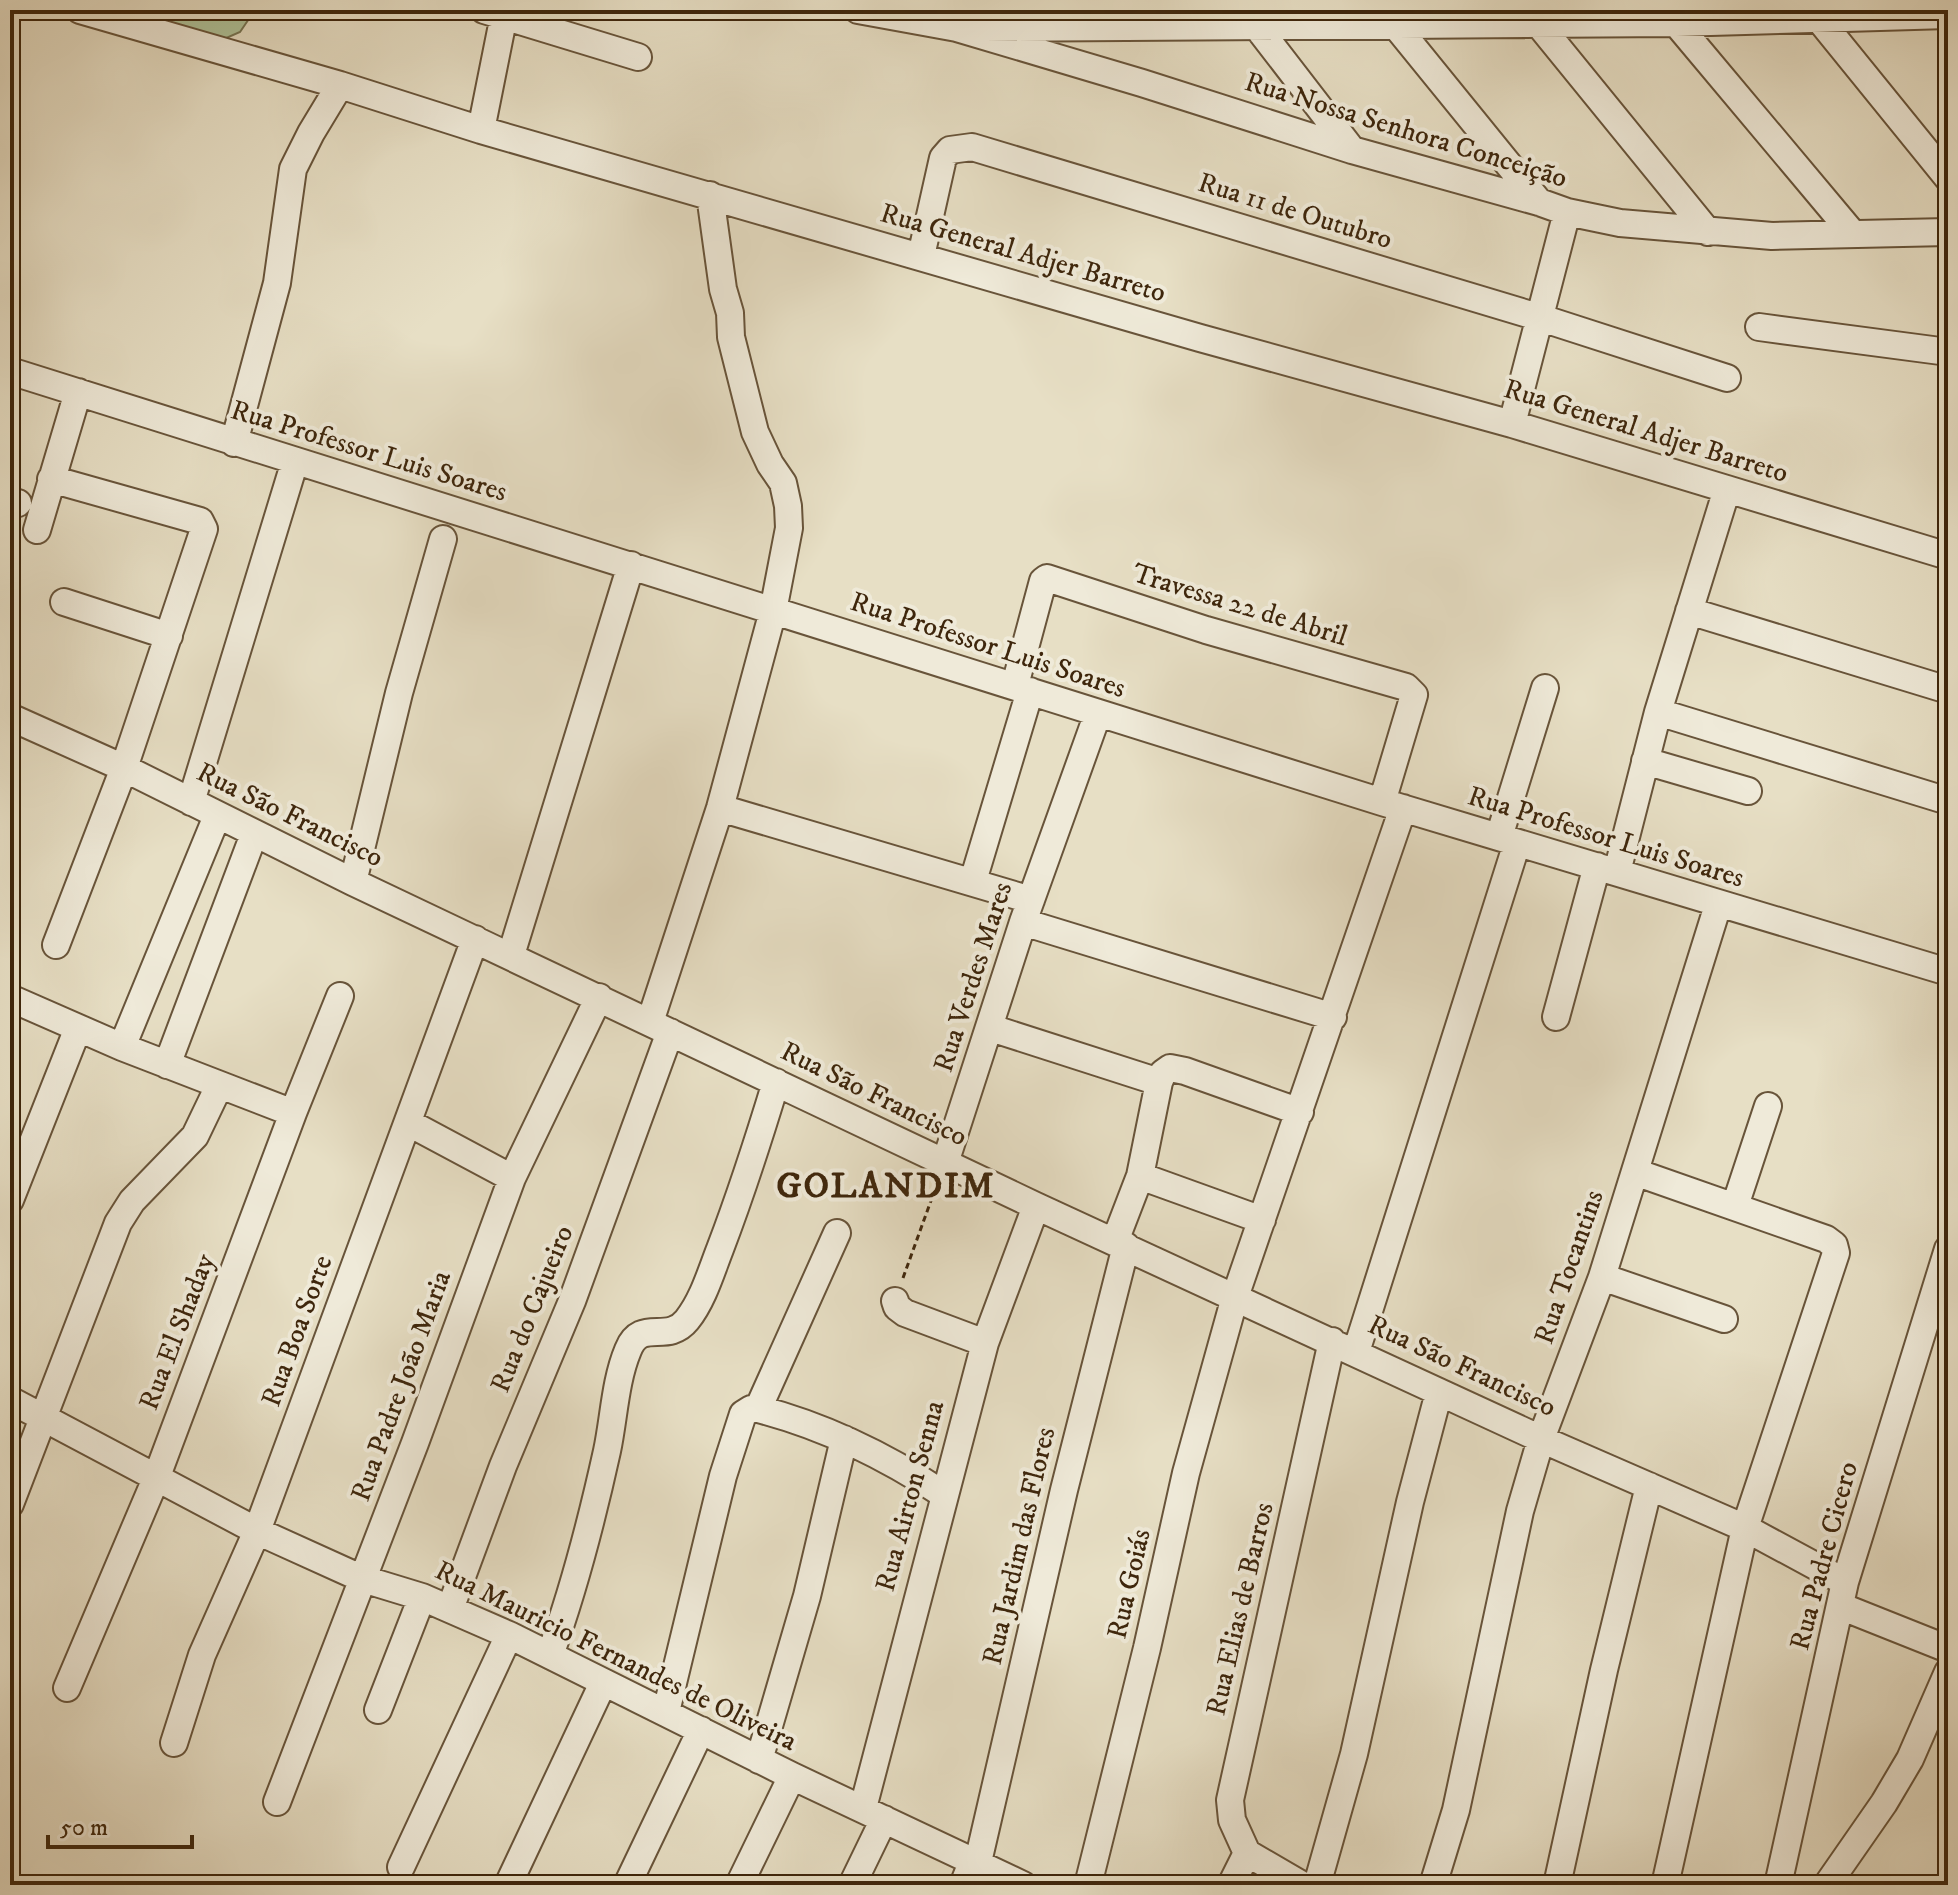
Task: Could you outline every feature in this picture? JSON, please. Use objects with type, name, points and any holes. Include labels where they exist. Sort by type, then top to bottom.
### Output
[{"type":"street","name":"Rua General Adjer Barreto","points":[[80,10],[340,85],[481,130],[1215,342],[1512,424],[1948,556]]},
{"type":"street","name":"Rua Nossa Senhora Conceição","points":[[858,10],[957,28],[1352,150],[1567,212],[1620,223],[1772,236],[1948,232]]},
{"type":"street","points":[[481,130],[498,12],[638,57]]},
{"type":"street","points":[[957,28],[1112,18],[1258,28],[1537,22],[1676,23],[1948,15]]},
{"type":"street","points":[[1819,19],[1948,178]]},
{"type":"street","points":[[1537,22],[1708,232]]},
{"type":"street","points":[[1676,23],[1853,234]]},
{"type":"street","points":[[1396,26],[1539,202]]},
{"type":"street","points":[[1258,28],[1352,150]]},
{"type":"street","points":[[234,443],[277,283],[293,169],[340,85]]},
{"type":"street","name":"Rua 11 de Outubro","points":[[921,256],[943,158],[950,150],[972,147],[1538,317],[1727,378]]},
{"type":"street","name":"Rua do Cajueiro","points":[[450,1609],[503,1466],[572,1301],[660,1027],[773,611],[789,528],[783,483],[755,432],[731,337],[730,313],[723,289],[710,195]]},
{"type":"street","points":[[1512,424],[1567,212]]},
{"type":"street","points":[[1759,327],[1948,352]]},
{"type":"street","name":"Rua Professor Luis Soares","points":[[10,371],[1393,805],[1948,972]]},
{"type":"street","points":[[37,530],[78,392]]},
{"type":"street","points":[[191,802],[295,461]]},
{"type":"street","points":[[51,479],[203,524],[204,535],[124,768],[56,945]]},
{"type":"street","points":[[1556,1017],[1645,761],[1727,489]]},
{"type":"street","points":[[353,882],[399,693],[443,539]]},
{"type":"street","points":[[511,955],[631,565]]},
{"type":"street","name":"Travessa 22 de Abril","points":[[1022,688],[1043,581],[1047,578],[1206,630],[1406,687],[1414,695],[1393,805]]},
{"type":"street","points":[[64,602],[169,636]]},
{"type":"street","points":[[1689,611],[1948,690]]},
{"type":"street","points":[[973,881],[1022,688]]},
{"type":"street","name":"Rua Elias de Barros","points":[[1247,1853],[1232,1820],[1230,1800],[1344,1346],[1508,840],[1545,688]]},
{"type":"street","points":[[1658,712],[1948,801]]},
{"type":"street","name":"Rua Verdes Mares","points":[[945,1163],[1027,911],[1098,713]]},
{"type":"street","name":"Rua São Francisco","points":[[10,717],[124,768],[353,882],[1036,1206],[1541,1439],[1745,1528],[1842,1594],[1948,1648]]},
{"type":"street","points":[[1645,761],[1748,791]]},
{"type":"street","name":"Rua Goiás","points":[[1088,1885],[1144,1663],[1186,1473],[1235,1297],[1333,1017],[1393,805]]},
{"type":"street","points":[[720,808],[973,881],[1027,911],[1333,1017]]},
{"type":"street","points":[[122,1047],[217,816]]},
{"type":"street","points":[[167,1065],[254,834]]},
{"type":"street","name":"Rua Tocantins","points":[[1433,1885],[1456,1810],[1520,1511],[1541,1439],[1602,1277],[1718,905]]},
{"type":"street","name":"Rua Boa Sorte","points":[[174,1743],[202,1655],[257,1531],[475,939]]},
{"type":"street","name":"Rua El Shaday","points":[[67,1688],[157,1476],[340,996]]},
{"type":"street","name":"Rua Padre João Maria","points":[[277,1802],[512,1178],[599,997]]},
{"type":"street","points":[[10,998],[122,1047],[293,1113]]},
{"type":"street","points":[[10,1200],[20,1145],[78,1028]]},
{"type":"street","points":[[991,1028],[1159,1082],[1163,1073],[1170,1068],[1185,1071],[1300,1112]]},
{"type":"street","points":[[550,1655],[565,1615],[629,1349],[634,1339],[644,1332],[676,1330],[695,1307],[729,1226],[776,1082]]},
{"type":"street","name":"Rua Jardim das Flores","points":[[963,1885],[975,1861],[1120,1244],[1140,1176],[1159,1082]]},
{"type":"street","points":[[10,1504],[118,1223],[132,1201],[195,1136],[219,1086]]},
{"type":"street","points":[[1735,1206],[1768,1106]]},
{"type":"street","points":[[409,1123],[512,1178]]},
{"type":"street","points":[[1635,1172],[1826,1239],[1835,1246],[1835,1256],[1745,1528],[1665,1885]]},
{"type":"street","points":[[1140,1176],[1262,1220]]},
{"type":"street","name":"Rua Airton Senna","points":[[852,1885],[874,1814],[943,1494],[985,1343],[1036,1206]]},
{"type":"street","points":[[758,1409],[837,1233]]},
{"type":"street","name":"Rua Padre Cicero","points":[[1778,1885],[1842,1594],[1948,1249]]},
{"type":"street","points":[[1602,1277],[1724,1319]]},
{"type":"street","points":[[895,1301],[905,1313],[985,1343]]},
{"type":"street","points":[[1317,1885],[1354,1754],[1407,1516],[1439,1392]]},
{"type":"street","name":"Rua Mauricio Fernandes de Oliveira","points":[[10,1400],[257,1531],[363,1579],[422,1597],[509,1635],[759,1760],[1023,1885]]},
{"type":"street","points":[[666,1712],[723,1476],[743,1414],[758,1409],[844,1439],[914,1474],[943,1494]]},
{"type":"street","points":[[759,1760],[807,1596],[844,1439]]},
{"type":"street","points":[[1557,1885],[1604,1670],[1649,1486]]},
{"type":"street","points":[[378,1710],[422,1597]]},
{"type":"street","points":[[401,1867],[509,1635]]},
{"type":"street","points":[[1827,1885],[1884,1803],[1910,1759],[1948,1672]]},
{"type":"street","points":[[508,1885],[603,1683]]},
{"type":"street","points":[[627,1885],[701,1730]]},
{"type":"street","points":[[739,1885],[792,1776]]},
{"type":"street","points":[[1231,1885],[1247,1853],[1302,1885]]},
{"type":"path","points":[[895,1301],[945,1163]]},
{"type":"green space","points":[[88,10],[255,10],[240,32],[215,43]]},
{"type":"district","name":"GOLANDIM","points":[[886,1186]]}]
